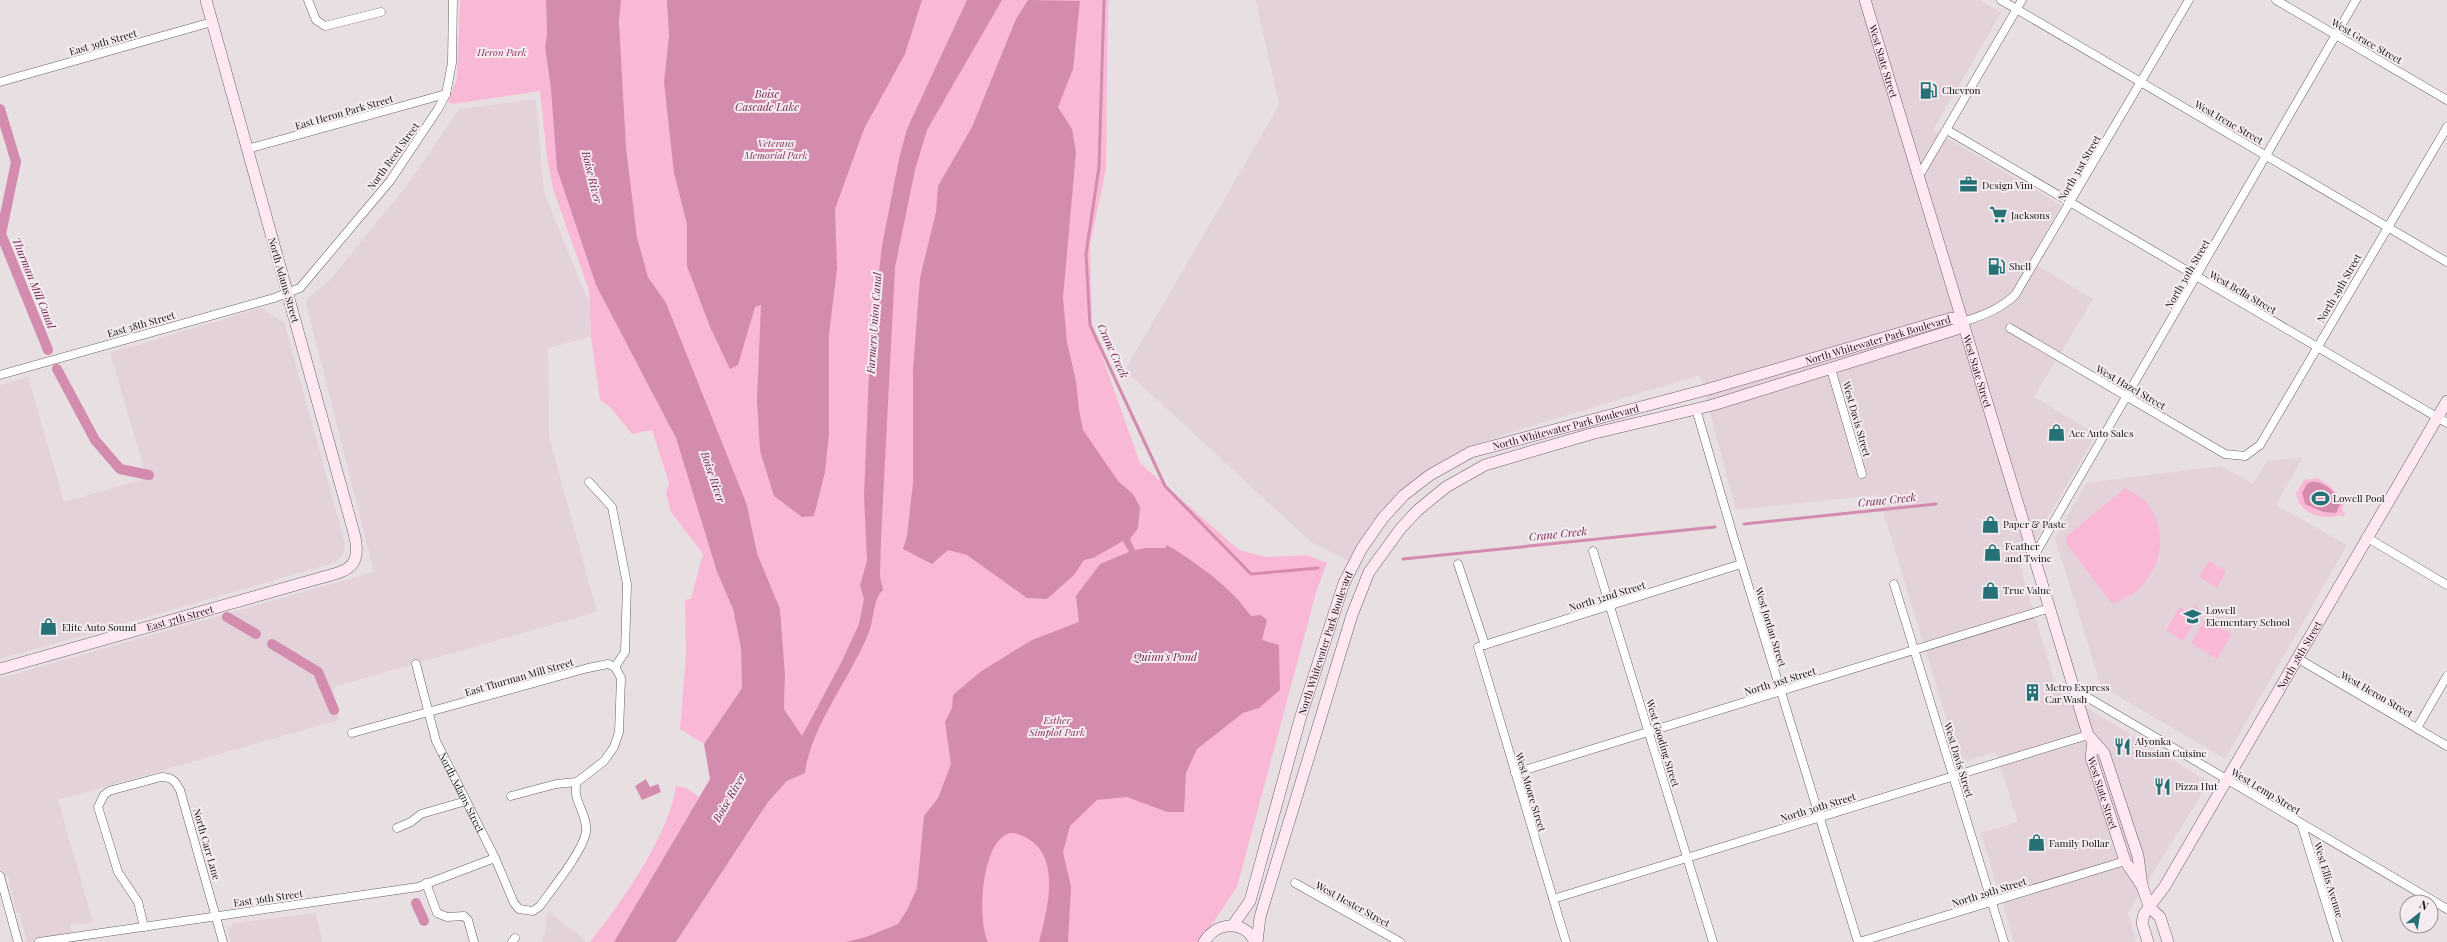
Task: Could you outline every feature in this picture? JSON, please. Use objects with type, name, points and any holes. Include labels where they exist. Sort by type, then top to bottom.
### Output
[{"type":"street","name":"North Adams Street","points":[[206,0],[354,533],[358,553],[356,561]]},
{"type":"street","points":[[308,0],[316,20],[326,26],[381,12]]},
{"type":"street","name":"North Reed Street","points":[[288,294],[300,288],[390,180],[431,121],[446,94],[452,63],[453,0]]},
{"type":"street","name":"West State Street","points":[[1865,0],[2075,690],[2091,738],[2091,757],[2125,861],[2142,886]]},
{"type":"street","name":"West Irene Street","points":[[2000,0],[2447,262]]},
{"type":"street","points":[[1919,176],[2022,0]]},
{"type":"street","name":"North 31st Street","points":[[1963,322],[1992,313],[2015,295],[2189,0]]},
{"type":"street","name":"West Grace Street","points":[[2276,0],[2447,100]]},
{"type":"street","name":"North 30th Street","points":[[2034,556],[2128,397],[2356,0]]},
{"type":"street","name":"East 39th Street","points":[[0,82],[212,22]]},
{"type":"street","name":"East Heron Park Street","points":[[248,149],[446,94]]},
{"type":"street","name":"North 29th Street","points":[[2244,456],[2260,445],[2387,226],[2447,127]]},
{"type":"street","name":"West Bella Street","points":[[1947,130],[2442,420]]},
{"type":"street","name":"East 38th Street","points":[[0,375],[288,294]]},
{"type":"street","name":"North Whitewater Park Boulevard","points":[[1233,925],[1250,901],[1300,719],[1344,583],[1366,542],[1383,518],[1404,495],[1430,475],[1471,452],[1708,389],[1952,318],[1963,322],[1957,329],[1831,369],[1696,409],[1591,434],[1486,465],[1446,487],[1418,510],[1401,528],[1369,572],[1352,615],[1257,928],[1256,942]]},
{"type":"street","name":"West Hazel Street","points":[[2010,328],[2225,454],[2244,456]]},
{"type":"street","name":"West Davis Street","points":[[1831,369],[1862,474]]},
{"type":"street","name":"North 28th Street","points":[[2150,908],[2227,779],[2366,538],[2442,420],[2447,402]]},
{"type":"street","name":"West Jordan Street","points":[[1696,409],[1741,564],[1859,942]]},
{"type":"street","points":[[511,796],[556,784],[577,782],[604,761],[614,747],[619,732],[621,678],[615,667],[625,652],[627,584],[612,507],[589,482]]},
{"type":"street","points":[[2366,538],[2447,585]]},
{"type":"street","name":"West Gooding Street","points":[[1593,551],[1714,942]]},
{"type":"street","name":"East 37th Street","points":[[0,669],[345,571],[356,561]]},
{"type":"street","name":"West Moore Street","points":[[1458,564],[1515,773],[1566,942]]},
{"type":"street","name":"North 32nd Street","points":[[1481,646],[1741,564]]},
{"type":"street","name":"West Davis Street","points":[[1894,584],[2004,942]]},
{"type":"street","name":"North 31st Street","points":[[1515,773],[2050,608]]},
{"type":"street","name":"West Heron Street","points":[[2297,658],[2447,746]]},
{"type":"street","name":"North Adams Street","points":[[416,664],[436,741],[495,858],[514,903],[526,911],[533,911],[540,906],[580,847],[586,832],[584,816],[575,797],[577,782]]},
{"type":"street","name":"East Thurman Mill Street","points":[[352,733],[588,668],[608,664],[615,667]]},
{"type":"street","points":[[2417,728],[2447,676]]},
{"type":"street","name":"West Lemp Street","points":[[2075,690],[2447,909]]},
{"type":"street","name":"West State Street","points":[[2091,738],[2104,753],[2138,856],[2142,886],[2150,908],[2160,917],[2168,942]]},
{"type":"street","name":"North 30th Street","points":[[1553,899],[1953,776],[2091,738]]},
{"type":"street","name":"North Carr Lane","points":[[144,927],[138,902],[118,872],[99,812],[100,800],[109,791],[161,777],[174,780],[180,790],[195,837],[223,942]]},
{"type":"street","points":[[397,828],[411,822],[421,814],[466,801]]},
{"type":"street","name":"West Ellis Avenue","points":[[2301,824],[2338,942]]},
{"type":"street","name":"East 36th Street","points":[[39,942],[418,887],[495,858]]},
{"type":"street","name":"North 29th Street","points":[[1859,942],[2125,861]]},
{"type":"street","points":[[0,876],[18,942]]},
{"type":"street","name":"West Hester Street","points":[[1295,883],[1400,942]]},
{"type":"street","points":[[426,884],[437,913],[447,917],[464,916],[468,920],[474,942]]},
{"type":"street","points":[[2148,942],[2142,923],[2144,914],[2150,908]]},
{"type":"street","points":[[1204,942],[1217,928],[1233,925],[1248,932],[1256,942]]},
{"type":"shaded area","points":[[1256,0],[1980,0],[2001,13],[1933,130],[2061,205],[2030,261],[2093,299],[2034,397],[2096,434],[2020,566],[2057,690],[2209,782],[2128,913],[2136,942],[2014,942],[1981,833],[2018,822],[1996,752],[1960,763],[1878,495],[1736,510],[1700,375],[1464,448],[1404,488],[1370,525],[1348,561],[1311,542],[1125,370],[1279,105]]},
{"type":"shaded area","points":[[536,99],[544,192],[589,303],[591,337],[548,348],[549,437],[597,612],[333,687],[339,720],[58,800],[93,922],[70,925],[75,942],[27,942],[20,914],[16,911],[8,876],[0,878],[0,678],[374,572],[306,303],[310,296],[329,281],[408,184],[459,109]]},
{"type":"shaded area","points":[[261,308],[284,322],[345,544],[344,551],[340,557],[334,563],[0,659],[0,385],[28,377],[64,502],[147,478],[110,353]]},
{"type":"shaded area","name":"Lowell Elementary School","points":[[2303,457],[2276,505],[2347,545],[2225,759],[2101,686],[2055,538],[2086,483],[2221,466],[2253,484],[2267,461]]},
{"type":"shaded area","points":[[549,912],[585,940],[584,942],[541,942],[546,931],[545,918]]},
{"type":"shaded area","points":[[316,913],[322,942],[231,942],[228,929],[234,923]]},
{"type":"green space","name":"Heron Park","points":[[460,0],[546,0],[547,34],[545,47],[551,89],[651,387],[676,438],[717,572],[733,609],[741,648],[742,688],[704,744],[680,729],[686,656],[685,600],[691,599],[703,554],[671,512],[666,493],[669,483],[652,430],[632,434],[610,407],[600,400],[591,337],[589,290],[553,189],[547,158],[540,91],[452,104],[448,102],[457,78]]},
{"type":"green space","name":"Esther Simplot Park","points":[[621,0],[1108,0],[1106,169],[1090,245],[1092,328],[1140,463],[1239,550],[1266,557],[1307,555],[1327,563],[1317,589],[1237,887],[1200,942],[676,942],[768,802],[787,781],[805,773],[791,719],[784,709],[785,674],[780,609],[757,553],[747,505],[661,296],[648,277],[637,237],[626,147],[619,21]]},
{"type":"green space","points":[[2318,478],[2331,487],[2344,502],[2342,510],[2345,513],[2343,517],[2339,515],[2330,517],[2319,516],[2304,509],[2300,504],[2296,494],[2304,480]]},
{"type":"green space","points":[[2125,488],[2145,501],[2154,514],[2160,536],[2160,548],[2158,558],[2153,569],[2139,589],[2130,596],[2112,604],[2066,543],[2067,536]]},
{"type":"green space","points":[[2209,561],[2226,572],[2217,588],[2199,577]]},
{"type":"green space","points":[[2194,606],[2202,611],[2183,641],[2166,630],[2180,607],[2190,613]]},
{"type":"green space","points":[[2205,619],[2232,634],[2217,659],[2191,643]]},
{"type":"green space","points":[[676,786],[686,788],[699,797],[614,942],[590,942],[629,889],[654,847],[672,805]]},
{"type":"water","points":[[546,0],[621,0],[619,21],[626,147],[637,237],[648,277],[666,303],[747,505],[757,553],[780,609],[785,674],[784,709],[802,736],[842,661],[859,624],[864,599],[860,585],[867,561],[864,495],[870,348],[882,246],[899,159],[907,129],[967,0],[1002,0],[927,130],[915,170],[895,267],[881,539],[880,577],[883,590],[877,598],[875,604],[871,627],[861,649],[823,720],[808,756],[805,773],[787,781],[768,802],[676,942],[614,942],[710,779],[704,744],[742,688],[741,648],[733,609],[717,572],[676,438],[596,285],[557,169],[551,89],[545,47],[547,34]]},
{"type":"water","name":"Boise Cascade Lake","points":[[667,0],[922,0],[905,54],[864,129],[835,209],[837,269],[829,334],[829,434],[825,472],[814,516],[802,517],[774,496],[760,451],[757,400],[761,305],[755,307],[738,365],[730,369],[710,327],[687,266],[687,224],[674,173],[664,82],[669,36]]},
{"type":"water","name":"Quinn's Pond","points":[[1028,0],[1080,1],[1073,69],[1058,107],[1072,129],[1076,152],[1063,298],[1067,342],[1076,381],[1083,430],[1118,481],[1133,494],[1140,507],[1138,528],[1130,539],[1135,550],[1145,548],[1165,548],[1167,545],[1190,560],[1224,586],[1243,605],[1251,616],[1261,615],[1267,620],[1262,640],[1279,645],[1280,690],[1259,708],[1243,713],[1197,749],[1186,773],[1184,812],[1167,812],[1127,797],[1097,800],[1070,826],[1063,852],[1071,887],[1068,942],[1039,942],[1048,901],[1049,886],[1045,858],[1038,847],[1027,838],[1012,833],[1007,834],[998,841],[987,868],[982,901],[985,932],[988,942],[846,942],[866,937],[898,924],[907,910],[917,888],[924,816],[938,798],[951,764],[945,722],[952,708],[953,695],[980,672],[1032,640],[1079,622],[1076,596],[1100,564],[1129,552],[1123,541],[1093,558],[1084,560],[1074,575],[1047,599],[1027,598],[967,555],[948,550],[932,564],[903,549],[907,536],[913,483],[913,369],[920,278],[936,212],[938,186],[972,127],[1016,19]]},
{"type":"water","name":"Lowell Pool","points":[[2311,482],[2325,485],[2334,492],[2340,505],[2336,513],[2323,512],[2305,504],[2302,493],[2307,484]]},
{"type":"water","points":[[646,779],[650,787],[658,784],[661,792],[642,800],[635,786]]},
{"type":"waterway","name":"Crane Creek","points":[[1104,0],[1099,167],[1086,254],[1090,325],[1165,486],[1251,574],[1318,568]]},
{"type":"waterway","name":"Thurman Mill Canal","points":[[0,109],[16,162],[1,234],[48,350]]},
{"type":"waterway","name":"Thurman Mill Canal","points":[[57,369],[95,440],[120,469],[149,475]]},
{"type":"waterway","name":"Crane Creek","points":[[1744,524],[1936,504]]},
{"type":"waterway","name":"Crane Creek","points":[[1403,559],[1715,527]]},
{"type":"waterway","name":"Thurman Mill Canal","points":[[227,617],[256,634]]},
{"type":"waterway","name":"Thurman Mill Canal","points":[[272,644],[318,672],[334,710]]},
{"type":"waterway","name":"Thurman Mill Canal","points":[[416,903],[424,921]]},
{"type":"place","name":"Chevron","points":[[1929,90]]},
{"type":"place","name":"Design Vim","points":[[1969,185]]},
{"type":"place","name":"Jacksons","points":[[1998,215]]},
{"type":"place","name":"Shell","points":[[1996,266]]},
{"type":"place","name":"Ace Auto Sales","points":[[2056,433]]},
{"type":"place","name":"Lowell Pool","points":[[2320,498]]},
{"type":"place","name":"Paper & Paste","points":[[1990,524]]},
{"type":"place","name":"Feather and Twine","points":[[1992,552]]},
{"type":"place","name":"True Value","points":[[1990,590]]},
{"type":"place","name":"Lowell Elementary School","points":[[2193,616]]},
{"type":"place","name":"Elite Auto Sound","points":[[49,627]]},
{"type":"place","name":"Metro Express Car Wash","points":[[2032,693]]},
{"type":"place","name":"Alyonka Russian Cuisine","points":[[2122,747]]},
{"type":"place","name":"Pizza Hut","points":[[2162,786]]},
{"type":"place","name":"Family Dollar","points":[[2036,843]]},
{"type":"park label","name":"Veterans Memorial Park","points":[[776,148]]},
{"type":"water label","name":"Boise River","points":[[592,177]]},
{"type":"water label","name":"Farmers Union Canal","points":[[874,323]]},
{"type":"water label","name":"Boise River","points":[[713,477]]},
{"type":"water label","name":"Boise River","points":[[729,798]]}]
